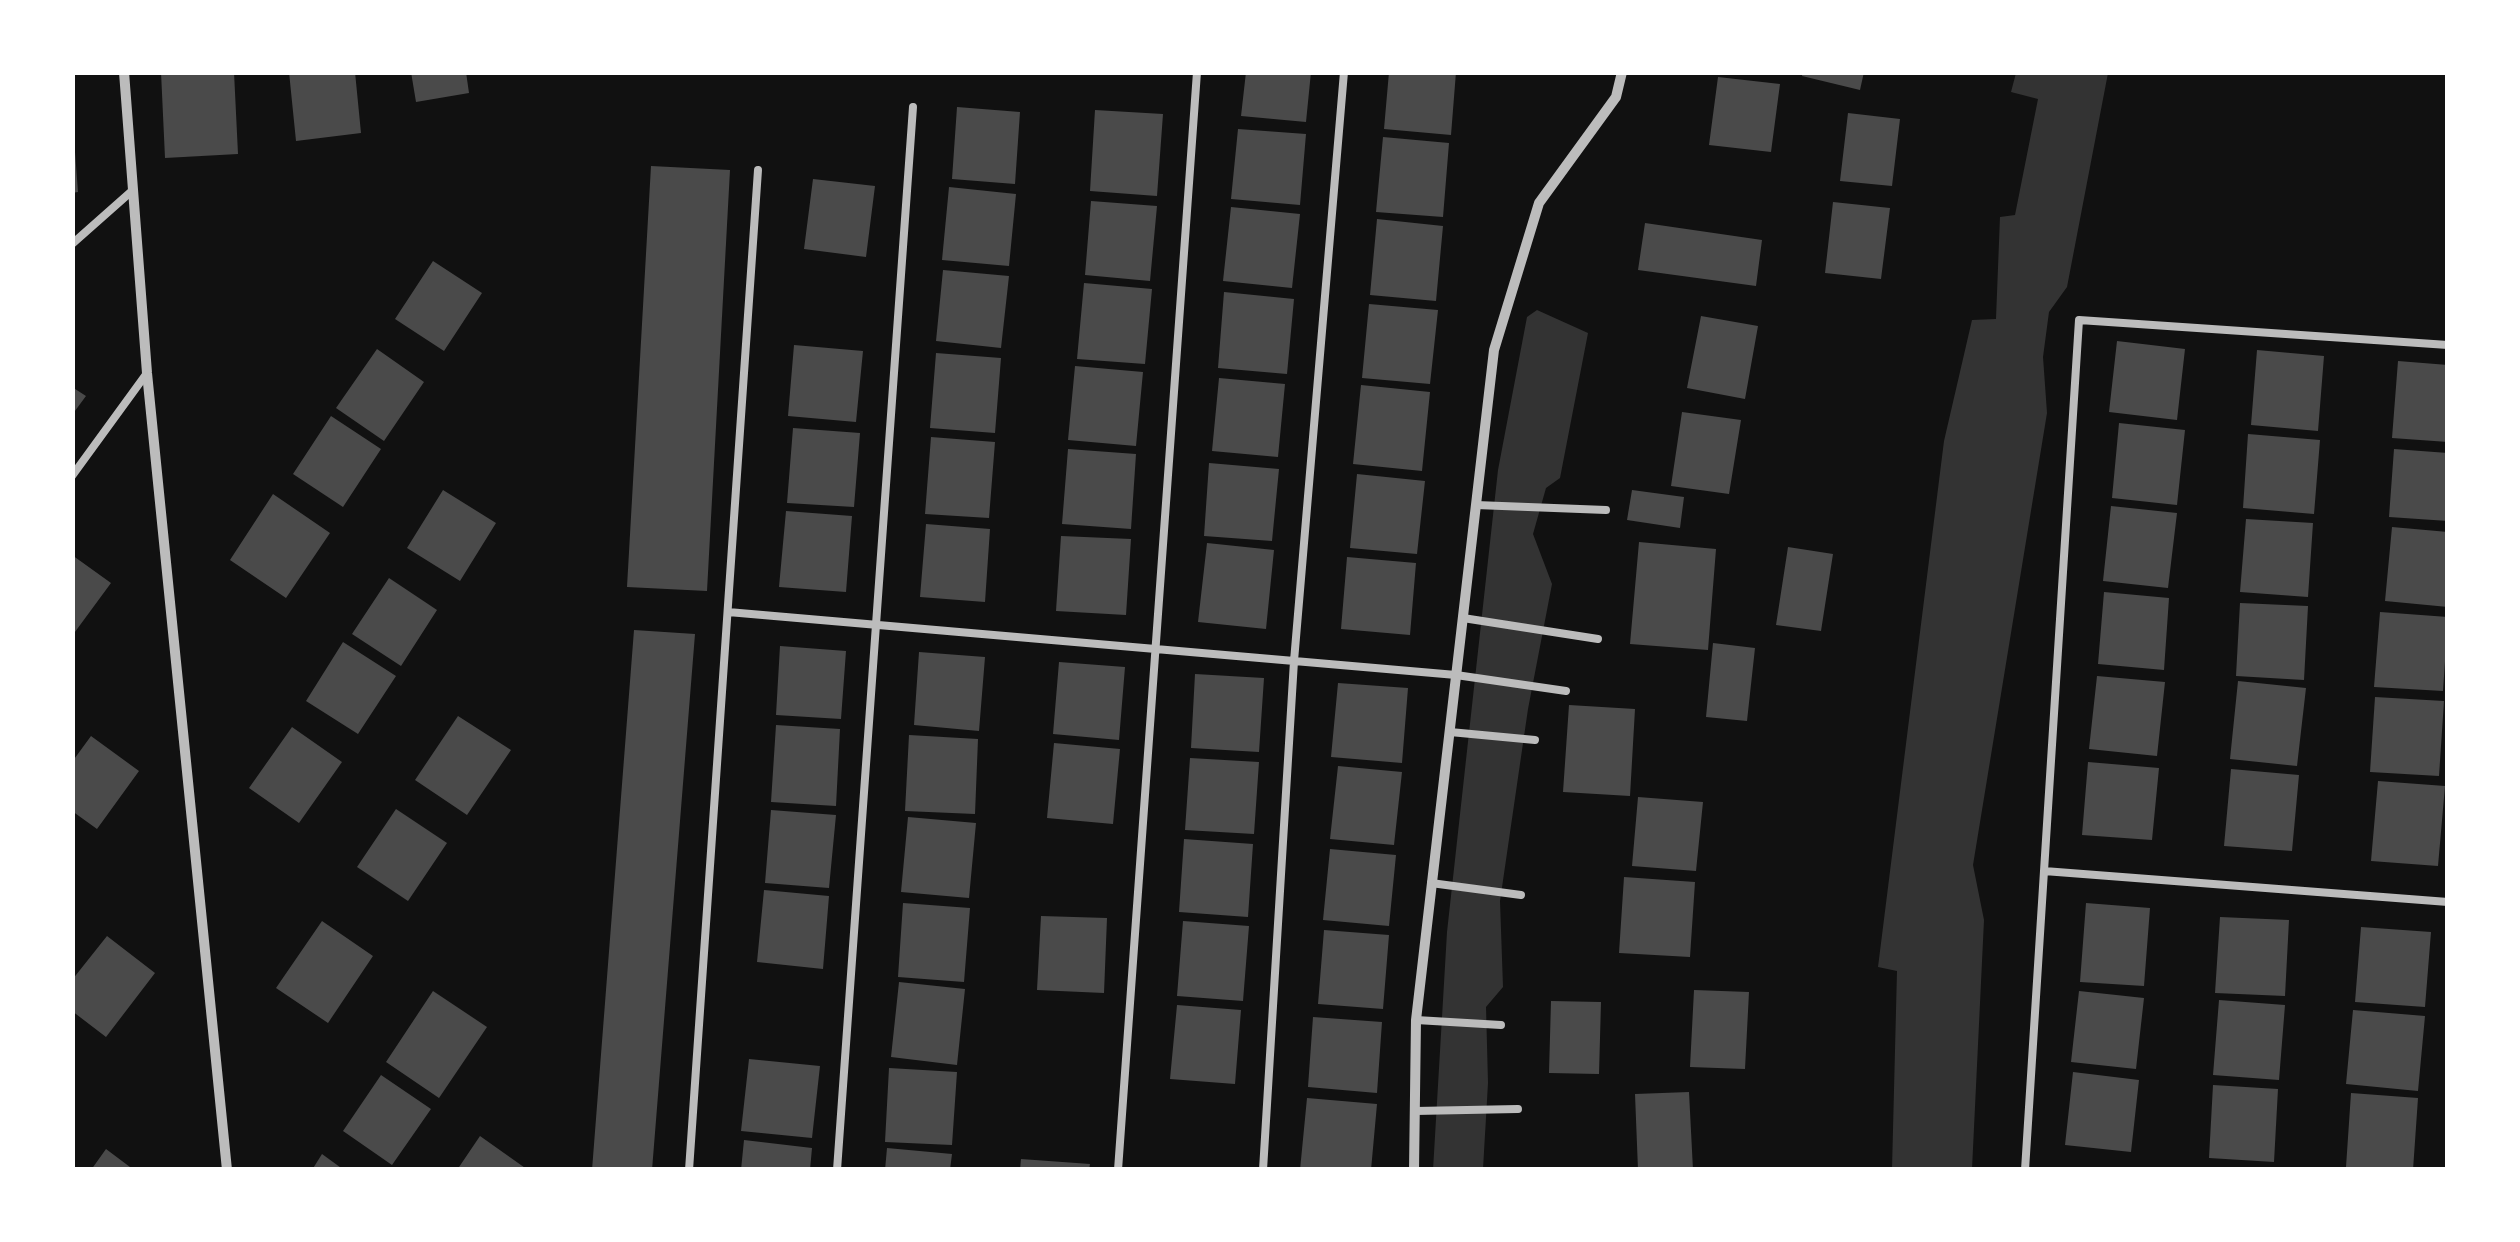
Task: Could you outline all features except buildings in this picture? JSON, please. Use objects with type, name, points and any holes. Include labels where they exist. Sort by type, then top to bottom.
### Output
[{"type":"street","points":[[124,72],[147,373],[227,1170]]},
{"type":"street","points":[[1414,1170],[1416,1020],[1494,350],[1539,203],[1616,97],[1622,72]]},
{"type":"lane","points":[[1118,1170],[1196,72]]},
{"type":"lane","points":[[1263,1170],[1294,661],[1344,72]]},
{"type":"lane","points":[[837,1170],[913,108]]},
{"type":"lane","points":[[689,1170],[758,170]]},
{"type":"lane","points":[[72,244],[133,190]]},
{"type":"lane","points":[[2025,1170],[2079,320],[2448,345]]},
{"type":"lane","points":[[72,476],[147,373]]},
{"type":"lane","points":[[1476,505],[1606,510]]},
{"type":"lane","points":[[728,612],[1456,675],[1566,691]]},
{"type":"lane","points":[[1463,618],[1598,639]]},
{"type":"lane","points":[[1450,732],[1535,740]]},
{"type":"lane","points":[[2044,871],[2448,902]]},
{"type":"lane","points":[[1431,883],[1522,896]]},
{"type":"lane","points":[[1416,1020],[1501,1025]]},
{"type":"lane","points":[[1415,1110],[1518,1109]]},
{"type":"shaded area","points":[[2016,73],[2108,73],[2067,287],[2049,312],[2043,357],[2047,413],[1973,865],[1984,920],[1972,1169],[1892,1169],[1897,971],[1878,967],[1944,441],[1972,320],[1996,319],[2000,217],[2015,215],[2038,99],[2011,92]]},
{"type":"shaded area","points":[[1537,310],[1588,333],[1560,478],[1546,488],[1533,534],[1552,584],[1528,709],[1500,901],[1503,987],[1486,1007],[1488,1083],[1483,1169],[1433,1170],[1447,932],[1498,470],[1527,317]]}]
